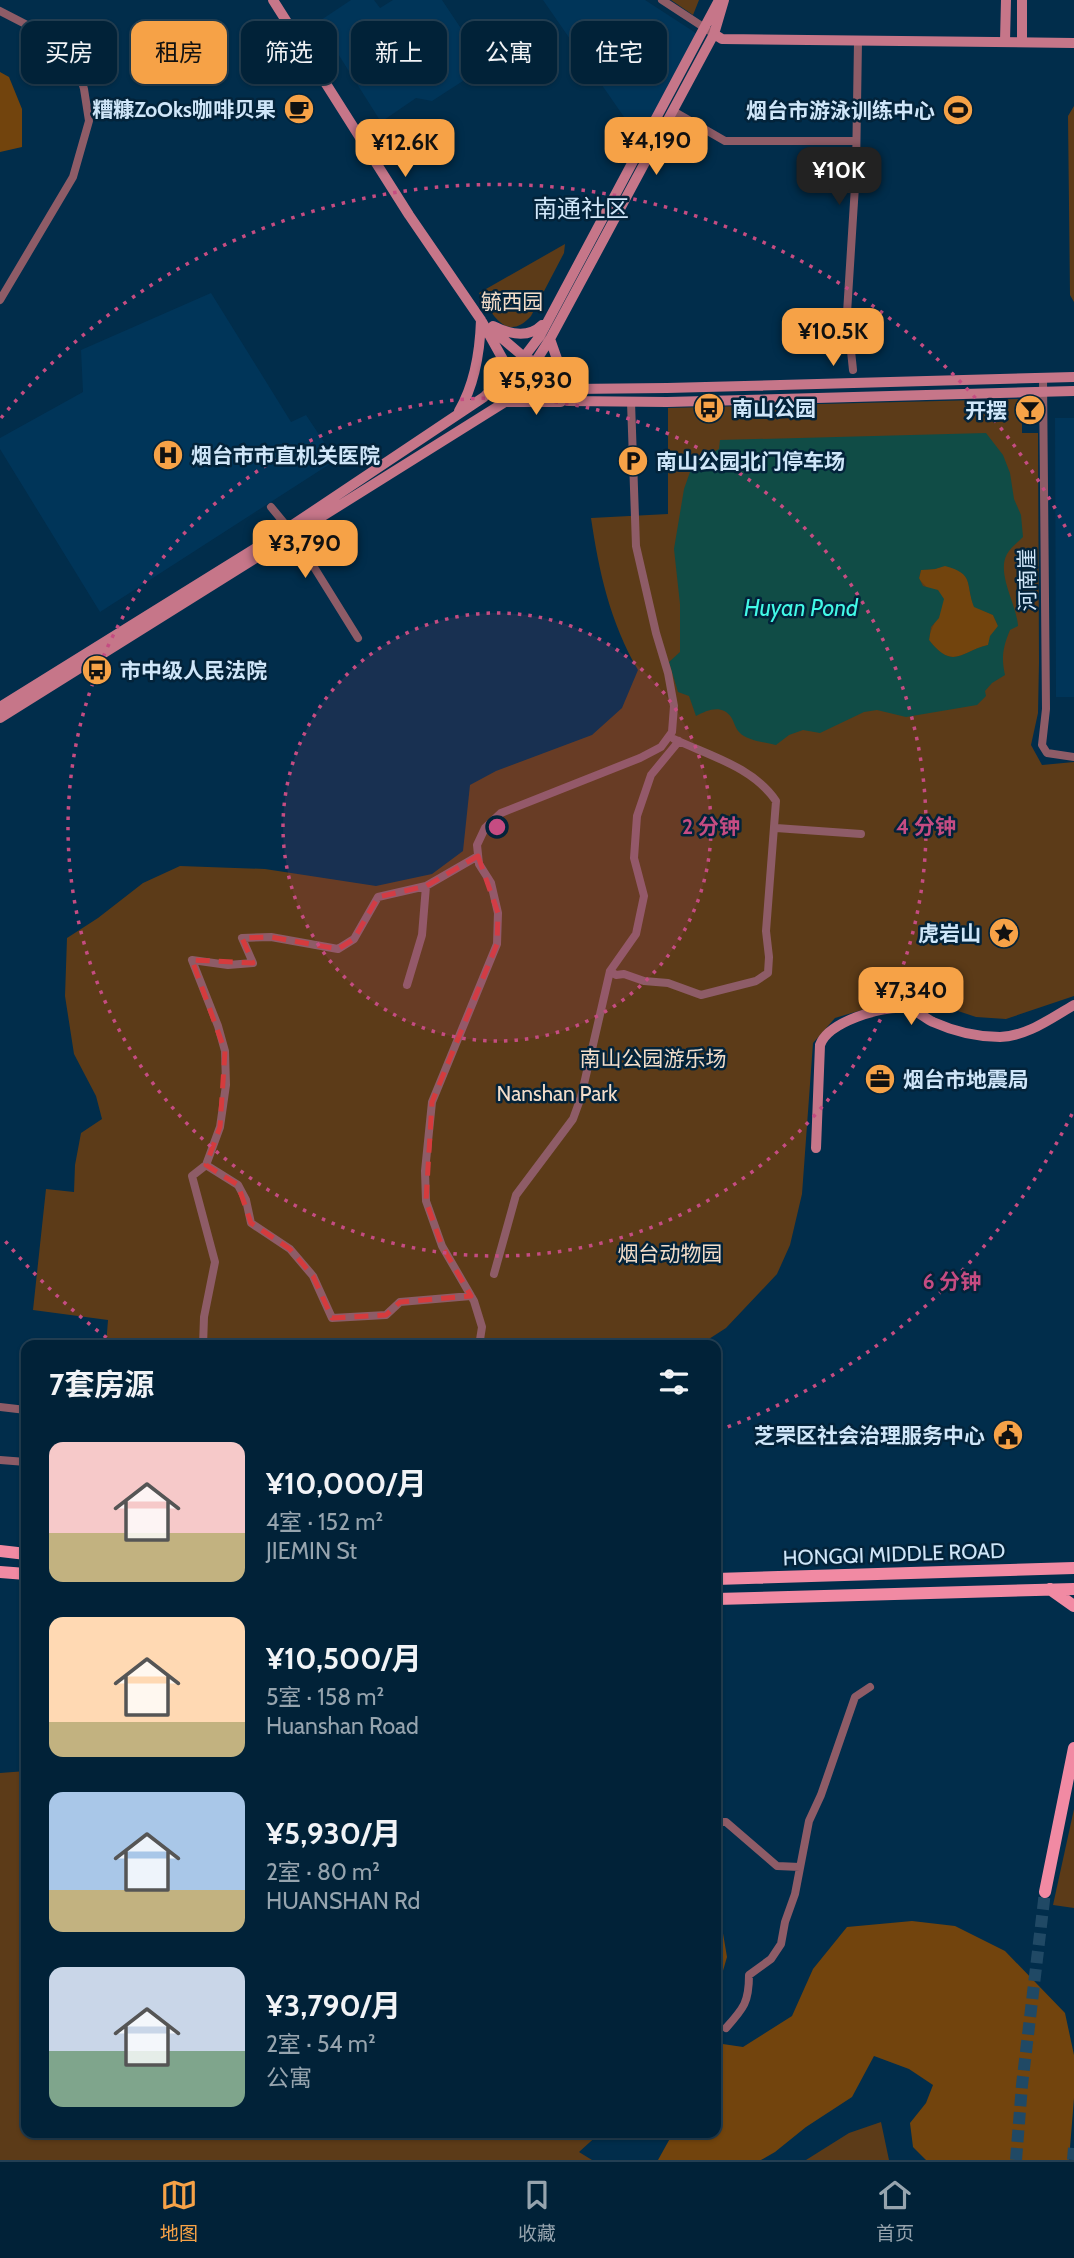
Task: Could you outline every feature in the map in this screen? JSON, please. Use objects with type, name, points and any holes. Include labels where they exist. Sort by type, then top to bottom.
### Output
[{"type":"main road","points":[[273,0],[409,215],[481,320],[510,372],[523,381],[568,401]]},
{"type":"main road","points":[[0,707],[505,402],[536,363],[550,339],[673,111],[722,0]]},
{"type":"main road","points":[[1005,41],[1006,0]]},
{"type":"main road","points":[[1022,0],[1022,42]]},
{"type":"main road","points":[[710,31],[722,39],[1074,43]]},
{"type":"main road","points":[[0,718],[291,531],[484,397],[510,372],[524,357],[550,318],[710,31]]},
{"type":"main road","points":[[481,320],[507,333],[517,334],[537,330],[550,318]]},
{"type":"main road","points":[[481,320],[524,357],[593,387]]},
{"type":"main road","points":[[458,414],[474,375],[480,348],[481,320]]},
{"type":"main road","points":[[550,339],[561,366],[578,381]]},
{"type":"main road","points":[[523,381],[553,388],[667,388],[1074,377]]},
{"type":"main road","points":[[505,402],[631,402],[1074,391]]},
{"type":"main road","points":[[816,1148],[820,1045],[824,1035],[834,1027],[869,1014],[903,1007],[912,1009],[944,1027],[978,1036],[1004,1037],[1026,1032],[1074,1005]]},
{"type":"main road","points":[[0,1546],[21,1552]]},
{"type":"main road","points":[[0,1551],[21,1553]]},
{"type":"main road","name":"HONGQI MIDDLE ROAD","points":[[721,1579],[1074,1568]]},
{"type":"main road","points":[[0,1572],[21,1574]]},
{"type":"main road","points":[[1049,1589],[1074,1605]]},
{"type":"main road","name":"HONGQI MIDDLE ROAD","points":[[721,1599],[1074,1589]]},
{"type":"main road","points":[[1045,1892],[1071,1785],[1074,1748]]},
{"type":"street","points":[[662,0],[710,31]]},
{"type":"street","points":[[0,11],[64,44],[74,54],[84,89],[89,121],[74,177],[0,300]]},
{"type":"street","points":[[853,370],[847,313],[856,170],[858,41]]},
{"type":"street","points":[[673,111],[724,141],[856,141]]},
{"type":"street","name":"河南崖","points":[[1043,377],[1046,709],[1042,744],[1046,753],[1074,757]]},
{"type":"street","points":[[480,1340],[482,1327],[471,1296],[442,1246],[426,1201],[425,1171],[432,1102],[497,944],[498,913],[491,883],[479,863],[477,845],[485,828],[501,813],[640,758],[661,747],[672,732],[674,706],[668,673],[636,546],[631,402]]},
{"type":"street","points":[[271,508],[291,531],[358,638]]},
{"type":"street","points":[[610,971],[616,975],[624,974],[644,981],[668,983],[701,995],[756,981],[768,973],[766,931],[776,801],[767,788],[751,774],[669,737]]},
{"type":"street","points":[[494,1274],[516,1195],[573,1119],[581,1097],[610,971],[636,934],[644,896],[634,858],[637,816],[651,775],[679,741]]},
{"type":"street","points":[[776,828],[861,834]]},
{"type":"street","points":[[204,1340],[204,1317],[215,1262],[192,1175],[206,1165],[220,1127],[226,1085],[225,1051],[218,1026],[191,960],[228,965],[253,962],[242,938],[271,937],[338,949],[354,939],[378,897],[426,886],[478,856]]},
{"type":"street","points":[[407,985],[422,935],[426,886]]},
{"type":"street","points":[[206,1165],[238,1185],[246,1200],[251,1223],[290,1249],[313,1276],[331,1318],[386,1315],[400,1302],[471,1296]]},
{"type":"street","points":[[0,1407],[21,1409]]},
{"type":"street","points":[[0,1460],[21,1462]]},
{"type":"street","points":[[726,2028],[742,2010],[749,1997],[749,1975],[771,1959],[781,1944],[808,1821],[826,1783],[855,1697],[870,1687]]},
{"type":"street","points":[[721,1822],[726,1822],[777,1866],[800,1867]]},
{"type":"highlighted area","points":[[478,856],[498,913],[497,944],[432,1102],[426,1201],[442,1246],[471,1296],[400,1302],[386,1315],[332,1318],[313,1276],[290,1249],[251,1223],[238,1185],[206,1165],[220,1127],[225,1051],[192,960],[253,963],[242,938],[271,937],[338,949],[354,939],[378,897],[426,886]]},
{"type":"shaded area","points":[[351,0],[374,0],[380,8],[393,0],[442,0],[461,28],[461,82],[432,101],[416,98],[381,122],[357,84],[447,84],[447,21],[351,21],[351,74],[337,52],[337,21],[320,21]]},
{"type":"shaded area","points":[[543,0],[645,0],[702,37],[640,140],[601,84],[667,84],[667,21],[571,21],[571,40]]},
{"type":"shaded area","points":[[0,72],[9,77],[22,109],[22,147],[0,152]]},
{"type":"shaded area","name":"烟台市市直机关医院","points":[[211,293],[291,422],[306,415],[336,460],[100,612],[0,449],[0,438],[83,392],[81,350]]},
{"type":"shaded area","points":[[1055,418],[1074,418],[1074,697],[1056,697]]},
{"type":"shaded area","points":[[945,565],[965,576],[974,606],[993,615],[998,626],[988,645],[951,657],[937,649],[929,640],[942,604],[919,579],[921,570]]},
{"type":"shaded area","points":[[912,1921],[955,1926],[1005,1951],[1065,2013],[1074,2055],[1069,2160],[926,2160],[913,2147],[910,2123],[926,2103],[933,2085],[909,2069],[874,2056],[852,2097],[761,2160],[658,2160],[670,2138],[721,2138],[721,2044],[743,2047],[792,2016],[813,1969],[847,1927]]},
{"type":"shaded area","points":[[721,1922],[727,1957],[721,1978]]},
{"type":"green space","points":[[671,0],[699,0],[693,15]]},
{"type":"green space","points":[[1074,106],[1074,302],[1070,295],[1068,116]]},
{"type":"green space","name":"毓西园","points":[[565,244],[564,253],[531,316],[514,327],[500,322],[479,293]]},
{"type":"green space","name":"Nanshan Park","points":[[1022,399],[1022,433],[1038,433],[1038,713],[1031,745],[1042,765],[1074,762],[1074,996],[1006,1019],[976,1017],[934,1003],[912,1001],[892,1001],[835,1018],[813,1043],[802,1194],[790,1245],[777,1274],[726,1328],[707,1340],[106,1340],[108,1320],[33,1310],[46,1189],[74,1192],[75,1165],[81,1133],[102,1119],[96,1096],[74,1054],[65,996],[67,938],[143,883],[180,866],[265,869],[376,886],[432,874],[463,851],[470,785],[496,771],[592,735],[622,708],[638,670],[620,634],[607,596],[591,518],[668,514],[668,408]]},
{"type":"green space","points":[[21,1771],[21,2138],[594,2138],[579,2152],[592,2160],[0,2160],[0,1773]]},
{"type":"green space","points":[[1074,1809],[1074,1908],[1053,1905]]},
{"type":"green space","points":[[881,2122],[889,2160],[806,2160],[849,2133]]},
{"type":"water","name":"Huyan Pond","points":[[986,433],[1003,455],[1010,473],[1014,499],[1021,515],[1023,537],[1008,552],[1004,562],[1005,580],[1018,626],[1010,630],[1004,647],[1005,675],[992,683],[985,691],[986,696],[977,705],[906,717],[877,710],[864,712],[820,733],[803,730],[789,735],[776,745],[742,735],[731,717],[719,709],[696,716],[689,696],[678,692],[669,662],[680,652],[680,604],[674,549],[684,489],[690,472],[708,455],[719,449],[720,440]],"holes":[[[945,566],[965,576],[974,607],[993,615],[998,626],[990,636],[988,645],[951,657],[937,649],[929,640],[931,627],[939,618],[944,599],[938,590],[923,586],[919,578],[921,570]]]},
{"type":"tunnel","points":[[1016,2160],[1022,2085],[1045,1892]]},
{"type":"tunnel","points":[[1073,2160],[1074,2148]]},
{"type":"place","name":"糟糠ZoOks咖啡贝果","points":[[299,109]]},
{"type":"place","name":"烟台市游泳训练中心","points":[[958,110]]},
{"type":"place","name":"南山公园","points":[[709,408]]},
{"type":"place","name":"开摆","points":[[1030,410]]},
{"type":"place","name":"烟台市市直机关医院","points":[[168,455]]},
{"type":"place","name":"南山公园北门停车场","points":[[633,461]]},
{"type":"place","name":"市中级人民法院","points":[[97,670]]},
{"type":"place","name":"虎岩山","points":[[1004,933]]},
{"type":"place","name":"烟台市地震局","points":[[880,1079]]},
{"type":"place","name":"芝罘区社会治理服务中心","points":[[1008,1435]]},
{"type":"district","name":"南通社区","points":[[581,208]]},
{"type":"park label","name":"南山公园游乐场","points":[[653,1058]]},
{"type":"park label","name":"烟台动物园","points":[[670,1253]]}]
